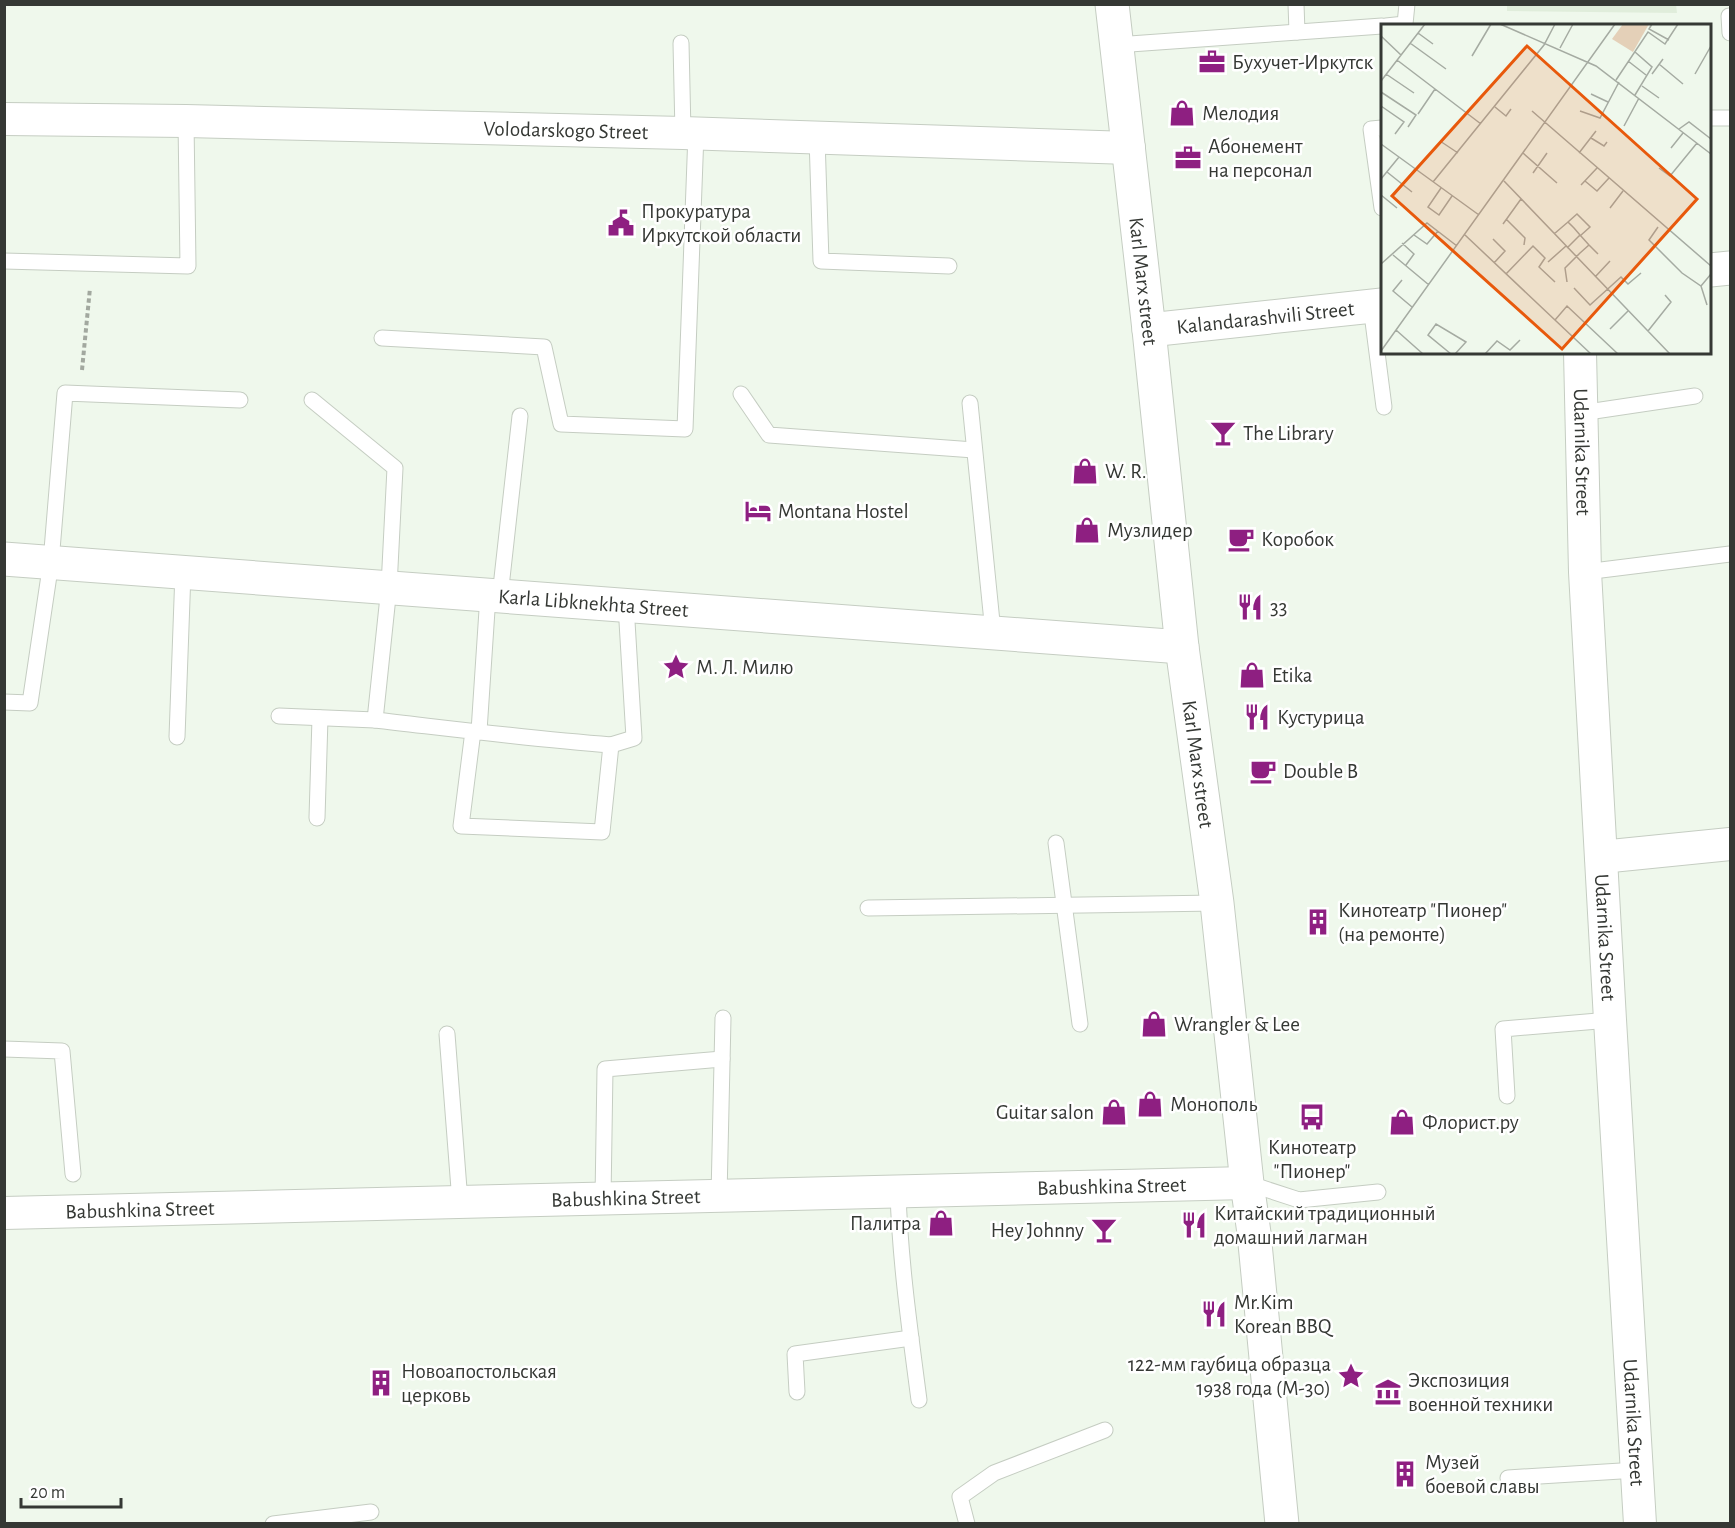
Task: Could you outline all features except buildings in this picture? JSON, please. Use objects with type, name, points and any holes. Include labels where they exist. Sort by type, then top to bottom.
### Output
[{"type":"main road","name":"Karl Marx street","points":[[1112,4],[1182,647],[1217,903],[1254,1233],[1282,1524]]},
{"type":"main road","points":[[1711,270],[1731,268]]},
{"type":"main road","name":"Kalandarashvili Street","points":[[1149,330],[1377,305]]},
{"type":"main road","name":"Karla Libknekhta Street","points":[[4,559],[1182,647]]},
{"type":"street","name":"Volodarskogo Street","points":[[4,119],[689,133],[1129,148]]},
{"type":"street","name":"Udarnika Street","points":[[1580,354],[1585,572],[1640,1524]]},
{"type":"street","points":[[1600,857],[1731,844]]},
{"type":"street","name":"Babushkina Street","points":[[4,1213],[1247,1183]]},
{"type":"lane","points":[[1296,4],[1298,32]]},
{"type":"lane","points":[[1405,24],[1407,4]]},
{"type":"lane","points":[[1729,16],[1731,33]]},
{"type":"lane","points":[[1116,45],[1381,26]]},
{"type":"lane","points":[[382,338],[544,346],[561,424],[685,429],[689,133],[681,43]]},
{"type":"lane","points":[[1711,118],[1731,118]]},
{"type":"lane","points":[[4,261],[188,266],[186,121]]},
{"type":"lane","points":[[1381,128],[1371,129],[1381,195]]},
{"type":"lane","points":[[817,138],[820,261],[949,266]]},
{"type":"lane","points":[[1377,305],[1383,407]]},
{"type":"lane","points":[[4,702],[30,703],[51,562],[65,393],[240,400]]},
{"type":"lane","points":[[741,394],[769,435],[974,450]]},
{"type":"lane","points":[[1581,413],[1695,396]]},
{"type":"lane","points":[[312,400],[395,468],[389,587],[375,720]]},
{"type":"lane","points":[[970,403],[993,632]]},
{"type":"lane","points":[[520,416],[461,826],[602,832],[611,745]]},
{"type":"lane","points":[[1585,572],[1731,554]]},
{"type":"lane","points":[[177,738],[183,572]]},
{"type":"lane","points":[[279,716],[375,720],[543,740],[611,745],[634,738],[626,605]]},
{"type":"lane","points":[[317,818],[320,718]]},
{"type":"lane","points":[[1056,843],[1080,1024]]},
{"type":"lane","points":[[868,908],[1217,903]]},
{"type":"lane","points":[[718,1196],[723,1018]]},
{"type":"lane","points":[[1507,1096],[1503,1029],[1610,1020]]},
{"type":"lane","points":[[447,1034],[460,1202]]},
{"type":"lane","points":[[4,1049],[62,1051],[73,1174]]},
{"type":"lane","points":[[603,1199],[605,1069],[723,1059]]},
{"type":"lane","points":[[1247,1183],[1299,1200],[1378,1192]]},
{"type":"lane","points":[[898,1192],[919,1400]]},
{"type":"lane","points":[[797,1392],[795,1354],[911,1338]]},
{"type":"lane","points":[[967,1524],[960,1497],[994,1473],[1106,1430]]},
{"type":"lane","points":[[1508,1478],[1637,1470]]},
{"type":"lane","points":[[273,1524],[371,1512]]},
{"type":"path","points":[[80,392],[92,264]]},
{"type":"shaded area","points":[[1676,4],[1677,13],[1507,11],[1507,5]]},
{"type":"place","name":"Бухучет-Иркутск","points":[[1212,62]]},
{"type":"place","name":"Мелодия","points":[[1182,113]]},
{"type":"place","name":"Абонемент на персонал","points":[[1188,158]]},
{"type":"place","name":"Прокуратура Иркутской области","points":[[621,223]]},
{"type":"place","name":"The Library","points":[[1223,433]]},
{"type":"place","name":"W. R.","points":[[1085,471]]},
{"type":"place","name":"Montana Hostel","points":[[758,511]]},
{"type":"place","name":"Музлидер","points":[[1087,530]]},
{"type":"place","name":"Коробок","points":[[1241,539]]},
{"type":"place","name":"33","points":[[1250,607]]},
{"type":"place","name":"М. Л. Милю","points":[[676,667]]},
{"type":"place","name":"Etika","points":[[1252,675]]},
{"type":"place","name":"Кустурица","points":[[1257,717]]},
{"type":"place","name":"Double B","points":[[1263,771]]},
{"type":"place","name":"Кинотеатр \"Пионер\" (на ремонте)","points":[[1318,922]]},
{"type":"place","name":"Wrangler & Lee","points":[[1154,1024]]},
{"type":"place","name":"Монополь","points":[[1150,1104]]},
{"type":"place","name":"Guitar salon","points":[[1114,1112]]},
{"type":"place","name":"Кинотеатр \"Пионер\"","points":[[1312,1117]]},
{"type":"place","name":"Флорист.ру","points":[[1402,1122]]},
{"type":"place","name":"Палитра","points":[[941,1223]]},
{"type":"place","name":"Китайский традиционный домашний лагман","points":[[1194,1225]]},
{"type":"place","name":"Hey Johnny","points":[[1104,1230]]},
{"type":"place","name":"Mr.Kim Korean BBQ","points":[[1214,1314]]},
{"type":"place","name":"122-мм гаубица образца 1938 года (М-30)","points":[[1351,1376]]},
{"type":"place","name":"Новоапостольская церковь","points":[[381,1383]]},
{"type":"place","name":"Экспозиция военной техники","points":[[1388,1392]]},
{"type":"place","name":"Музей боевой славы","points":[[1405,1474]]}]
